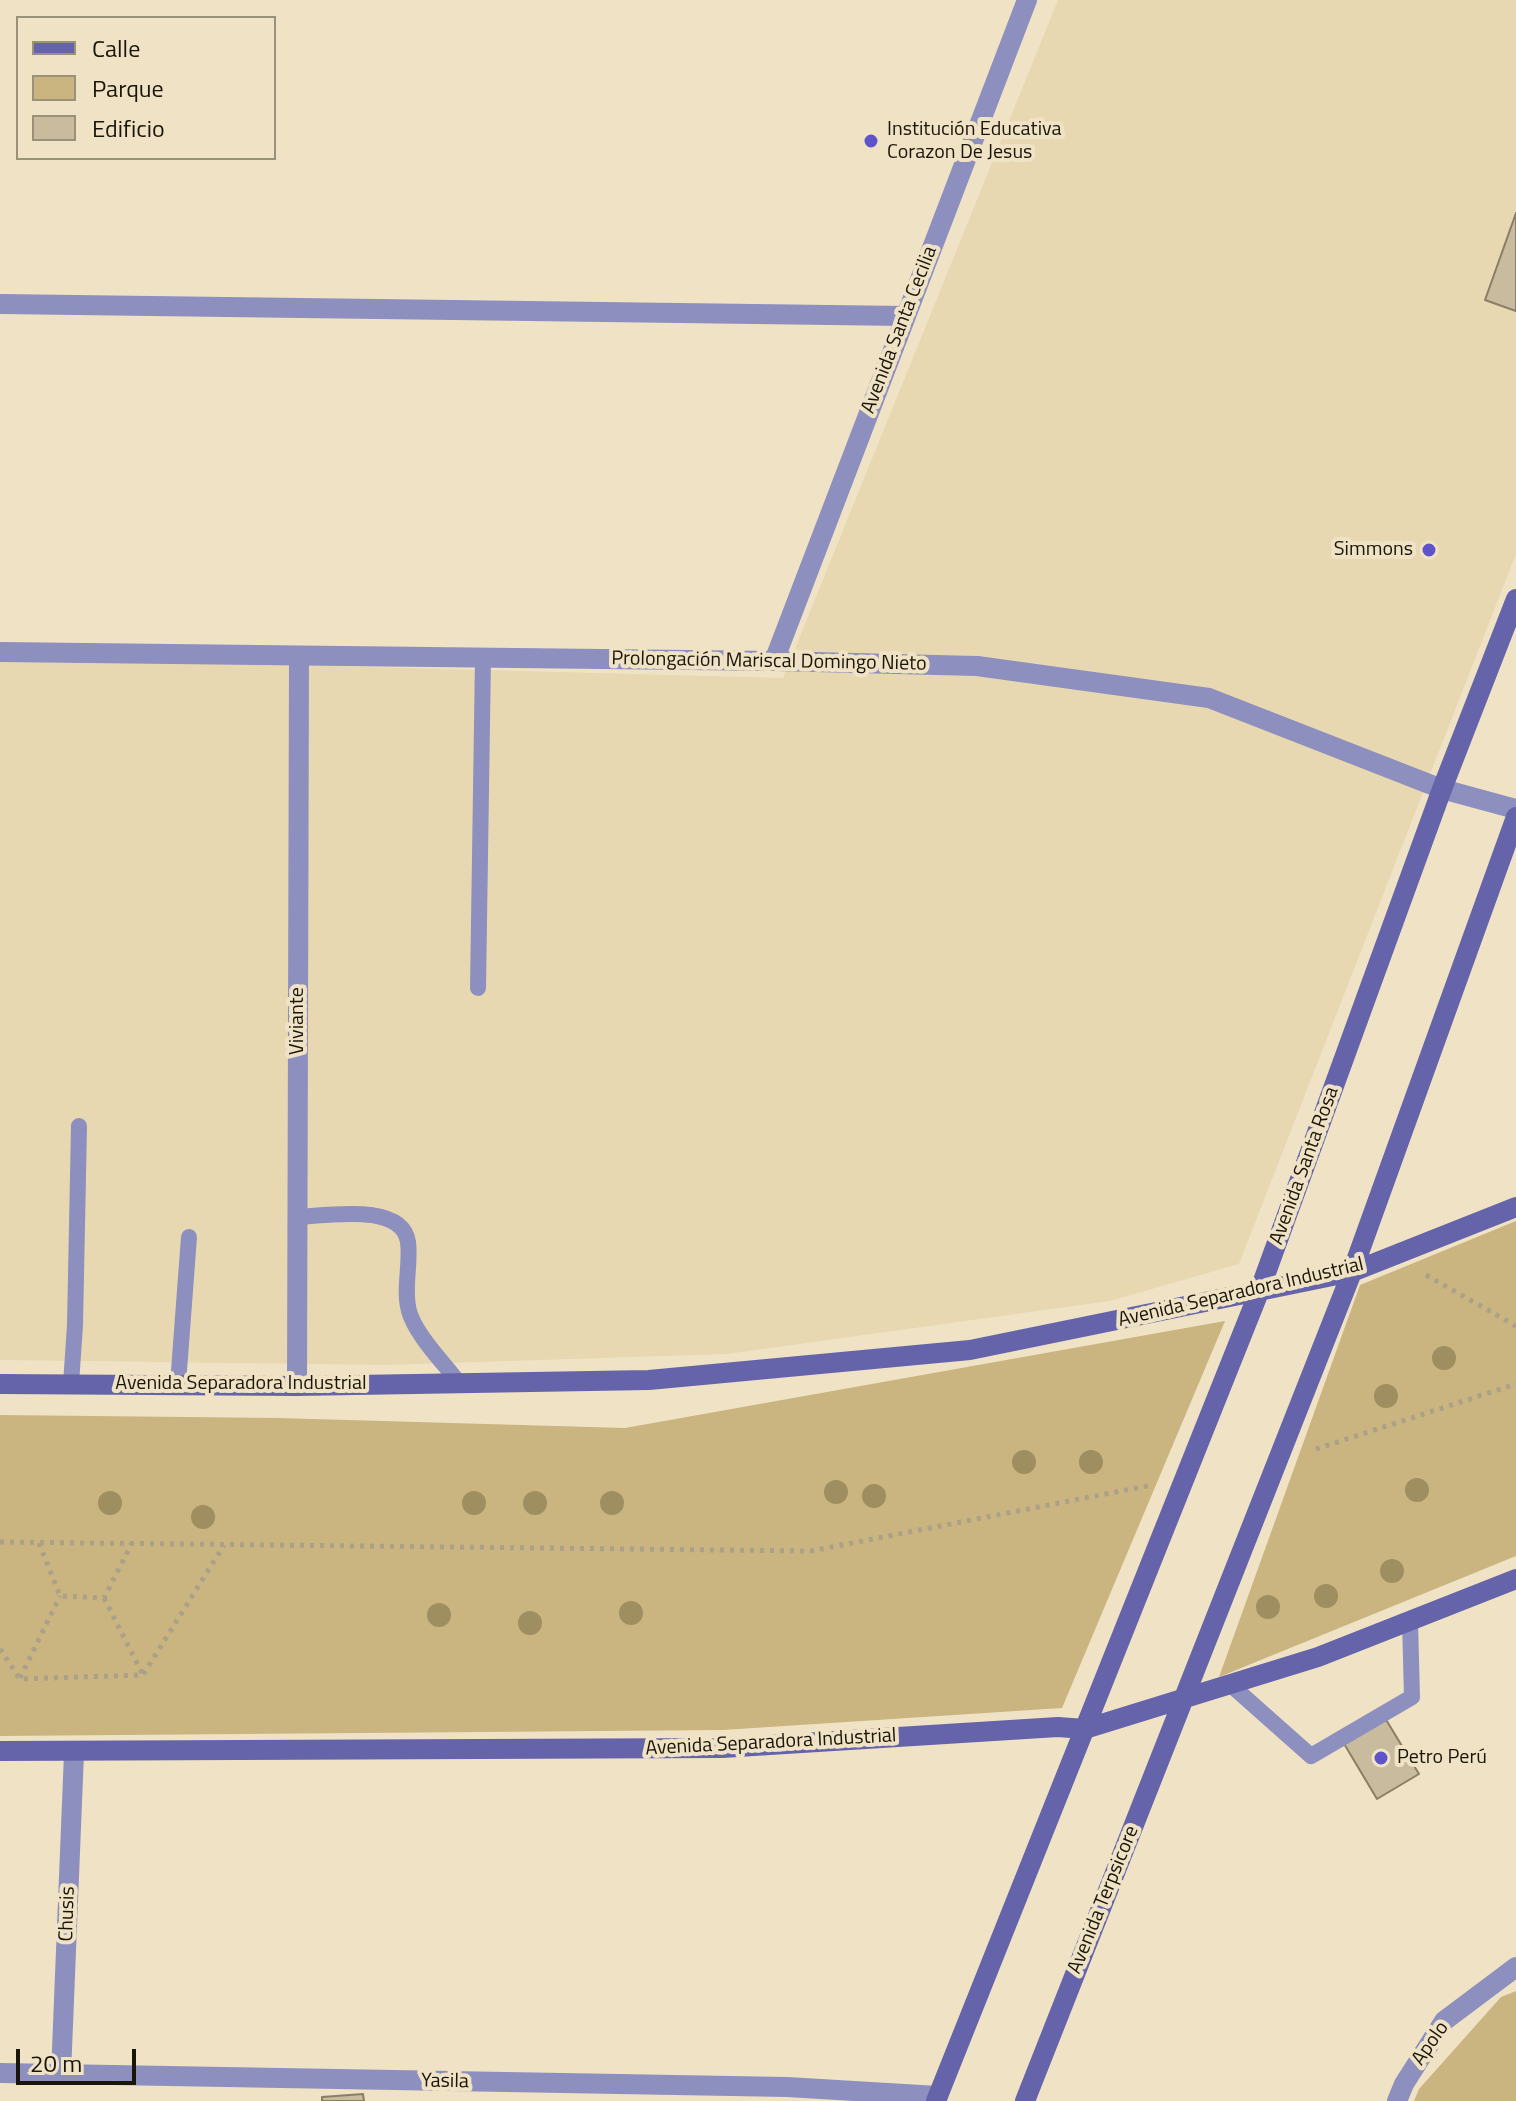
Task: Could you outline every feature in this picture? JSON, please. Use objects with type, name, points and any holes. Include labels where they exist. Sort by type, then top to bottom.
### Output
[{"type":"main road","name":"Avenida Santa Rosa","points":[[1085,1729],[1259,1292],[1442,789],[1516,599]]},
{"type":"main road","points":[[1183,1699],[1352,1272],[1516,817]]},
{"type":"main road","name":"Avenida Separadora Industrial","points":[[0,1384],[297,1386],[649,1380],[970,1350],[1352,1272],[1516,1207]]},
{"type":"main road","name":"Avenida Separadora Industrial","points":[[0,1751],[722,1748],[1058,1727],[1085,1729],[1318,1657],[1516,1579]]},
{"type":"main road","name":"Avenida Terpsicore","points":[[1025,2101],[1183,1699]]},
{"type":"main road","points":[[937,2098],[1085,1729]]},
{"type":"street","name":"Avenida Santa Cecilia","points":[[774,661],[1027,0]]},
{"type":"street","points":[[0,304],[905,316]]},
{"type":"street","name":"Prolongación Mariscal Domingo Nieto","points":[[0,652],[977,666],[1209,698],[1442,789],[1516,809]]},
{"type":"street","name":"Viviante","points":[[297,1386],[299,657]]},
{"type":"street","name":"Chusis","points":[[61,2074],[74,1753]]},
{"type":"street","name":"Apolo","points":[[1397,2101],[1404,2084],[1444,2021],[1516,1967]]},
{"type":"street","name":"Yasila","points":[[0,2073],[560,2093],[787,2087],[937,2098]]},
{"type":"lane","points":[[478,988],[483,658]]},
{"type":"lane","points":[[71,1384],[79,1126]]},
{"type":"lane","points":[[297,1217],[381,1215],[398,1223],[408,1239],[408,1310],[416,1327],[458,1382]]},
{"type":"lane","points":[[178,1384],[189,1237]]},
{"type":"lane","points":[[1231,1685],[1311,1756],[1412,1697],[1410,1621]]},
{"type":"path","points":[[1392,1256],[1516,1326]]},
{"type":"path","points":[[1277,1462],[1516,1384]]},
{"type":"path","points":[[0,1542],[811,1551],[1184,1478]]},
{"type":"path","points":[[20,1679],[60,1596],[39,1543]]},
{"type":"path","points":[[104,1598],[132,1543]]},
{"type":"path","points":[[143,1675],[224,1545]]},
{"type":"path","points":[[60,1596],[104,1598]]},
{"type":"path","points":[[104,1598],[143,1675]]},
{"type":"path","points":[[0,1649],[20,1679]]},
{"type":"path","points":[[20,1679],[143,1675]]},
{"type":"shaded area","points":[[1058,0],[1516,0],[1516,554],[1239,1264],[1110,1301],[727,1354],[387,1365],[0,1360],[0,657],[783,678]]},
{"type":"green space","points":[[1516,1221],[1516,1556],[1219,1677],[1360,1285]]},
{"type":"green space","points":[[1225,1321],[1062,1708],[723,1730],[0,1736],[0,1415],[278,1418],[625,1428]]},
{"type":"green space","points":[[1516,1991],[1516,2101],[1414,2101],[1419,2089],[1501,1997]]},
{"type":"building","points":[[1516,213],[1516,311],[1485,300]]},
{"type":"building","name":"Petro Perú","points":[[1385,1718],[1419,1774],[1377,1799],[1343,1742]]},
{"type":"building","points":[[363,2094],[364,2101],[322,2101],[322,2097]]},
{"type":"place","name":"Institución Educativa Corazon De Jesus","points":[[871,141]]},
{"type":"place","name":"Simmons","points":[[1429,550]]},
{"type":"place","name":"Petro Perú","points":[[1381,1758]]}]
